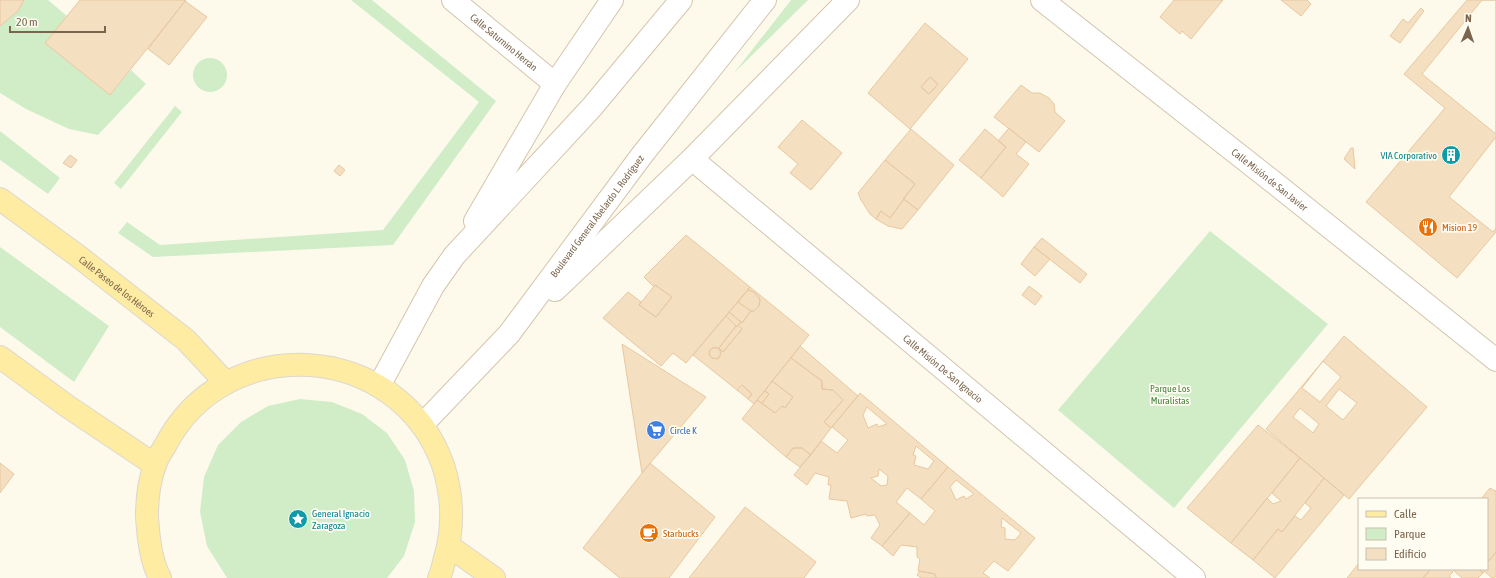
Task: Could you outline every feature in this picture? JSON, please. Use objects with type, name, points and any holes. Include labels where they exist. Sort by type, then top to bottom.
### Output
[{"type":"main road","name":"Calle Saturnino Herrán","points":[[454,0],[555,84]]},
{"type":"main road","points":[[379,386],[433,286],[454,256],[555,84],[612,0]]},
{"type":"main road","points":[[454,256],[592,107],[681,0]]},
{"type":"main road","name":"Boulevard General Abelardo L. Rodríguez","points":[[422,425],[509,334],[642,155],[765,0]]},
{"type":"main road","points":[[509,334],[692,159],[848,0]]},
{"type":"main road","name":"Calle Misión de San Javier","points":[[1042,0],[1496,360]]},
{"type":"main road","name":"Calle Misión De San Ignacio","points":[[692,159],[1194,578]]},
{"type":"main road","name":"Calle Paseo de los Héroes","points":[[0,199],[91,265],[186,340],[226,382]]},
{"type":"main road","points":[[0,356],[67,406],[155,465]]},
{"type":"main road","points":[[160,578],[148,539],[147,502],[155,465],[172,432],[195,404],[226,382],[263,368],[302,364],[342,370],[379,386],[402,403],[422,425],[438,452],[448,482],[452,514],[449,546],[438,578]]},
{"type":"main road","points":[[449,546],[494,578]]},
{"type":"green space","points":[[24,0],[48,0],[67,16],[46,43],[110,95],[131,70],[146,84],[98,135],[69,129],[26,109],[0,93],[0,26],[18,11]]},
{"type":"green space","points":[[351,0],[372,0],[496,101],[393,245],[153,257],[118,233],[127,222],[160,245],[383,230],[479,102]]},
{"type":"green space","points":[[791,0],[808,0],[734,73]]},
{"type":"green space","points":[[207,58],[213,58],[217,59],[224,65],[227,75],[226,82],[220,89],[213,92],[207,92],[203,91],[196,85],[193,78],[193,72],[194,68],[200,61]]},
{"type":"green space","points":[[175,106],[182,112],[121,189],[114,183]]},
{"type":"green space","points":[[0,131],[60,178],[48,194],[0,160]]},
{"type":"green space","name":"Parque Los Muralistas","points":[[1210,231],[1328,324],[1174,508],[1058,410]]},
{"type":"green space","points":[[0,247],[109,326],[74,382],[0,327]]},
{"type":"green space","points":[[300,399],[332,402],[362,414],[387,433],[405,460],[414,491],[415,522],[404,556],[387,578],[227,578],[207,546],[200,512],[204,477],[218,445],[241,422],[268,406]]},
{"type":"building","points":[[0,0],[24,0],[18,11],[0,26]]},
{"type":"building","points":[[80,0],[186,0],[110,95],[45,43]]},
{"type":"building","points":[[1174,0],[1223,0],[1191,39],[1182,31],[1180,34],[1160,17]]},
{"type":"building","points":[[1281,0],[1307,0],[1311,4],[1301,16]]},
{"type":"building","name":"VIA Corporativo","points":[[1467,0],[1496,0],[1496,232],[1457,278],[1366,202],[1445,108],[1404,74]]},
{"type":"building","points":[[1482,0],[1496,0],[1496,134],[1422,74]]},
{"type":"building","points":[[185,1],[207,17],[169,65],[148,49]]},
{"type":"building","points":[[1421,8],[1424,11],[1400,43],[1390,36],[1403,19],[1408,23]]},
{"type":"building","points":[[925,23],[968,59],[910,129],[868,93]],"holes":[[[930,77],[938,84],[929,94],[921,87]]]},
{"type":"building","points":[[930,77],[938,84],[929,94],[921,87]]},
{"type":"building","points":[[1021,85],[1032,93],[1040,93],[1049,98],[1054,104],[1055,112],[1065,121],[1039,152],[994,117]]},
{"type":"building","points":[[802,120],[842,153],[811,190],[790,173],[798,164],[778,147]]},
{"type":"building","points":[[1009,128],[1026,142],[1016,154],[1029,164],[1003,197],[981,178],[1006,147],[998,141]]},
{"type":"building","points":[[911,129],[954,165],[918,210],[903,199],[915,184],[885,160]]},
{"type":"building","points":[[985,129],[1006,147],[981,178],[959,160]]},
{"type":"building","points":[[1496,137],[1496,228],[1493,232],[1449,197]]},
{"type":"building","points":[[1351,148],[1353,148],[1355,169],[1344,159]]},
{"type":"building","points":[[70,155],[77,160],[71,168],[63,163]]},
{"type":"building","points":[[885,160],[915,184],[890,218],[881,211],[876,219],[870,214],[858,193]]},
{"type":"building","points":[[339,165],[345,170],[340,176],[334,171]]},
{"type":"building","points":[[904,199],[918,210],[902,229],[888,226],[876,219],[881,211],[890,218]]},
{"type":"building","points":[[686,235],[750,287],[686,363],[673,353],[661,366],[603,318],[628,292],[641,302],[639,305],[656,317],[672,297],[655,285],[654,287],[644,277]]},
{"type":"building","points":[[1042,238],[1087,274],[1080,283],[1034,247]]},
{"type":"building","points":[[1034,247],[1050,259],[1035,276],[1021,264]]},
{"type":"building","points":[[655,285],[672,297],[656,317],[639,305]]},
{"type":"building","points":[[1029,286],[1042,296],[1035,305],[1022,295]]},
{"type":"building","points":[[750,287],[809,335],[754,404],[748,399],[752,394],[742,385],[737,390],[693,355],[726,316],[736,326],[719,348],[723,352],[742,329],[738,325],[741,322],[742,323],[751,311],[754,311],[759,306],[759,296],[748,290]],"holes":[[[712,348],[718,348],[721,351],[720,356],[718,359],[712,358],[709,355],[709,351]]]},
{"type":"building","points":[[748,290],[754,292],[760,300],[759,306],[754,311],[751,311],[738,302]]},
{"type":"building","points":[[738,302],[751,311],[742,323],[729,312]]},
{"type":"building","points":[[729,312],[741,322],[737,327],[726,316]]},
{"type":"building","points":[[738,325],[742,329],[723,352],[719,348]]},
{"type":"building","points":[[1344,336],[1427,407],[1349,499],[1266,429]]},
{"type":"building","name":"Circle K","points":[[622,344],[706,397],[642,473]]},
{"type":"building","points":[[800,346],[858,396],[831,428],[824,422],[843,400],[833,390],[822,389],[822,381],[791,358]]},
{"type":"building","points":[[715,347],[719,349],[721,353],[719,357],[715,359],[711,357],[709,353],[711,349]]},
{"type":"building","points":[[791,358],[822,381],[822,389],[833,390],[843,400],[824,422],[831,428],[811,455],[802,448],[793,448],[786,457],[742,419],[757,400],[775,413],[782,406],[785,408],[793,397],[772,381]]},
{"type":"building","points":[[1323,361],[1341,377],[1320,402],[1302,388]]},
{"type":"building","points":[[772,381],[793,397],[785,408],[782,406],[775,413],[762,403],[769,394],[765,391]]},
{"type":"building","points":[[742,385],[752,394],[748,399],[737,390]]},
{"type":"building","points":[[1339,389],[1357,403],[1343,420],[1326,406]]},
{"type":"building","points":[[765,391],[769,394],[762,403],[757,400]]},
{"type":"building","points":[[860,393],[948,467],[921,499],[907,488],[896,502],[910,513],[882,546],[871,538],[880,525],[875,515],[867,516],[866,514],[851,518],[847,501],[829,499],[831,485],[828,485],[829,477],[815,473],[807,485],[794,475],[821,441],[837,453],[848,440],[832,427]],"holes":[[[867,407],[887,424],[878,427],[877,424],[868,428],[863,415]],[[916,446],[934,461],[928,469],[914,465],[916,456],[913,455]],[[879,469],[888,476],[887,485],[881,486],[871,478],[878,476]]]},
{"type":"building","points":[[1300,408],[1319,424],[1313,433],[1293,417]]},
{"type":"building","points":[[1258,425],[1300,458],[1231,543],[1187,508]]},
{"type":"building","points":[[793,448],[802,448],[811,455],[800,467],[786,457]]},
{"type":"building","points":[[1300,458],[1324,478],[1282,532],[1278,529],[1253,560],[1231,543],[1267,498],[1273,504],[1281,501],[1272,493]]},
{"type":"building","points":[[0,463],[14,474],[0,493]]},
{"type":"building","name":"Starbucks","points":[[650,463],[715,517],[669,578],[620,578],[583,548]]},
{"type":"building","points":[[948,467],[1035,538],[1008,571],[994,561],[983,573],[990,578],[936,578],[935,574],[918,571],[920,559],[917,557],[917,547],[901,545],[893,556],[882,546],[910,513],[924,525],[935,511],[921,499]],"holes":[[[956,480],[974,494],[966,499],[964,496],[956,500],[950,487]],[[1002,518],[1021,533],[1015,540],[1005,539],[1005,528],[1001,527]]]},
{"type":"building","points":[[1324,478],[1344,495],[1275,578],[1253,560],[1278,529],[1282,532],[1295,516],[1301,520],[1311,508],[1305,503]]},
{"type":"building","points":[[1490,488],[1495,491],[1496,490],[1496,552],[1488,562],[1488,498],[1482,498]]},
{"type":"building","points":[[745,507],[816,562],[804,578],[689,578]]},
{"type":"building","points":[[1496,552],[1496,576],[1494,578],[1484,571],[1483,573],[1479,570],[1488,570],[1488,562]]},
{"type":"building","points":[[1358,564],[1358,570],[1430,570],[1423,578],[1347,578]]},
{"type":"building","points":[[1430,570],[1451,570],[1453,572],[1449,576],[1451,578],[1423,578]]},
{"type":"building","points":[[1453,570],[1479,570],[1483,573],[1478,578],[1462,578]]},
{"type":"building","points":[[920,571],[935,574],[936,578],[921,578],[917,575]]},
{"type":"place","name":"VIA Corporativo","points":[[1451,155]]},
{"type":"place","name":"Mision 19","points":[[1428,227]]},
{"type":"place","name":"Circle K","points":[[656,430]]},
{"type":"place","name":"General Ignacio Zaragoza","points":[[298,519]]},
{"type":"place","name":"Starbucks","points":[[649,533]]}]
